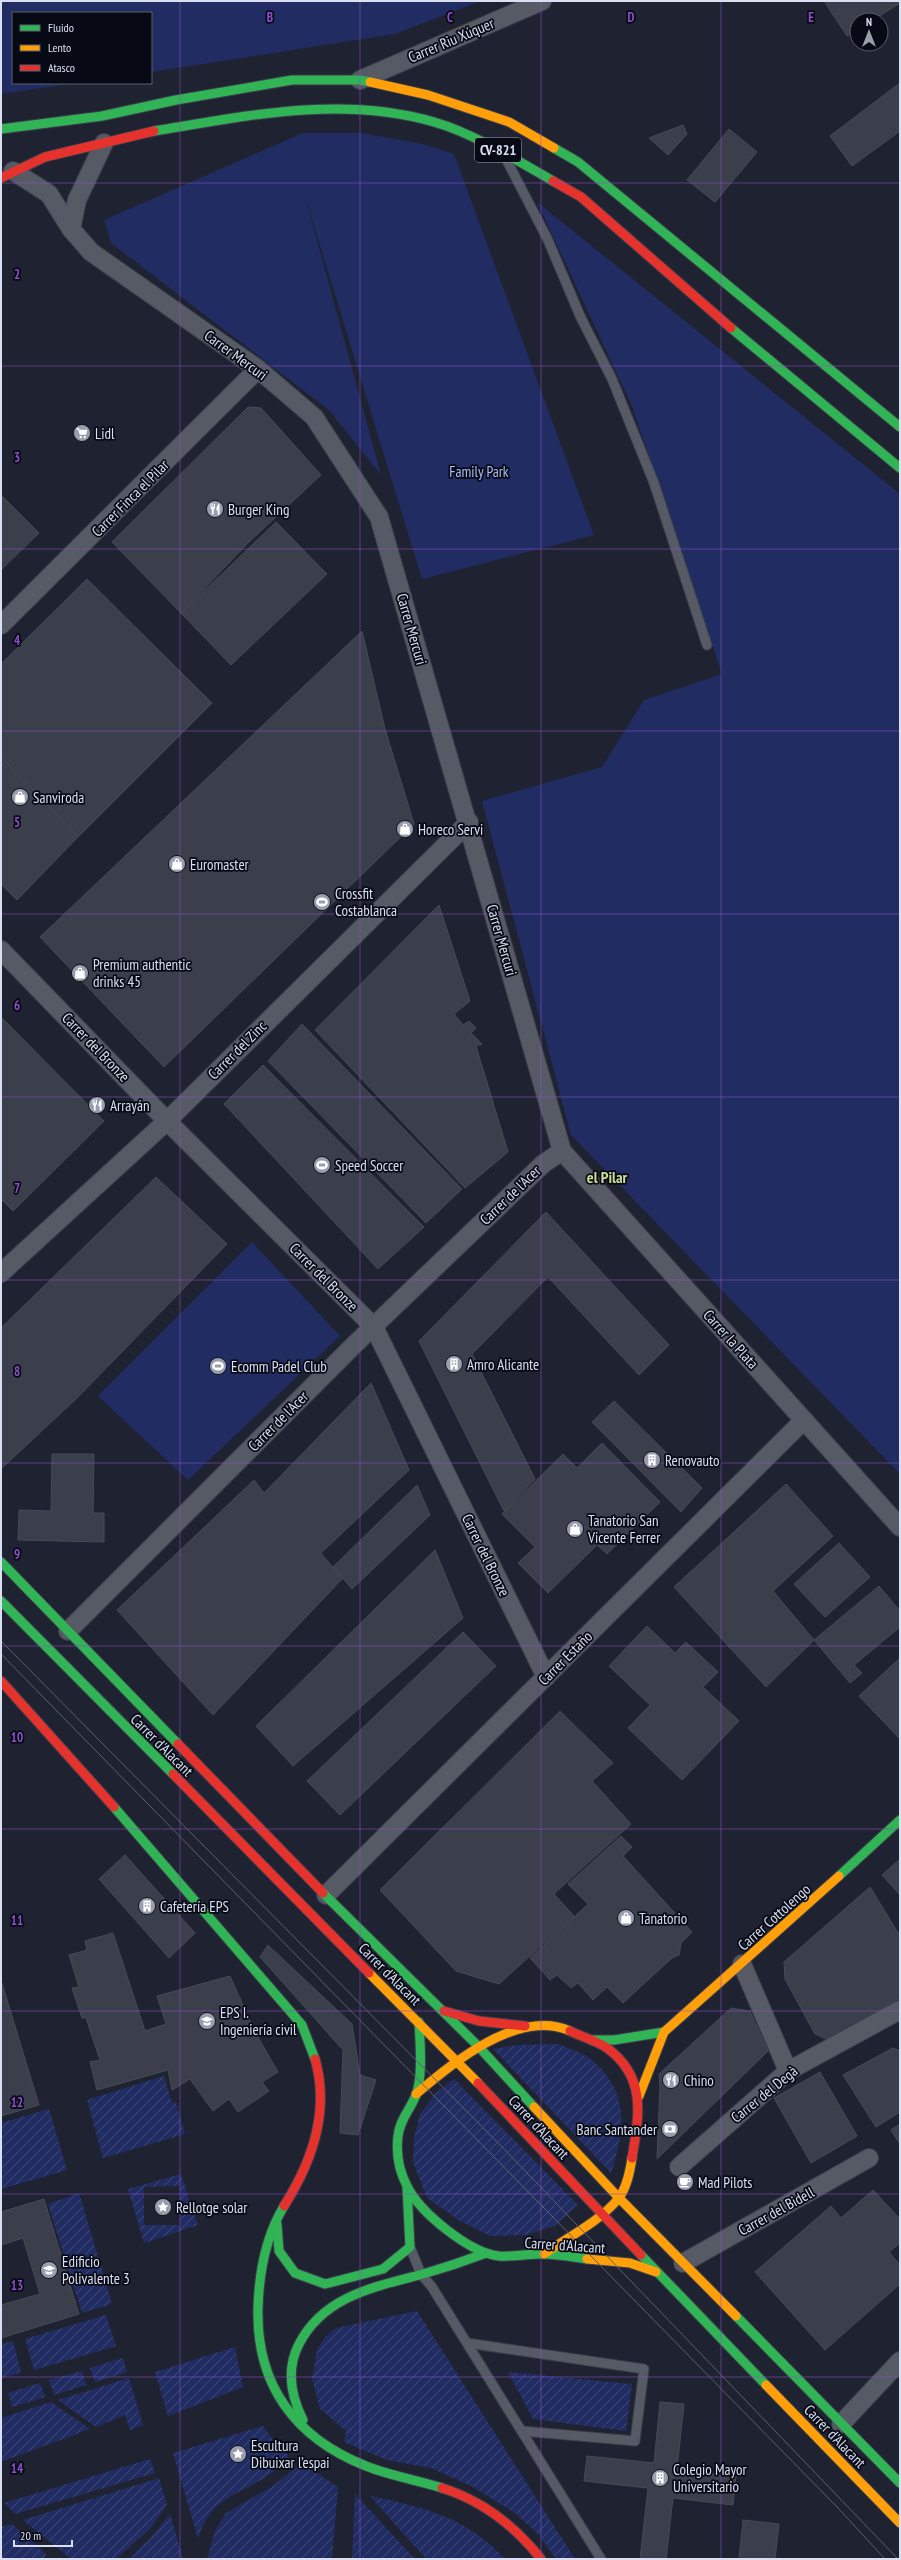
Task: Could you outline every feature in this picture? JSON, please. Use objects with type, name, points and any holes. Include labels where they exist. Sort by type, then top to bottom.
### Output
[{"type":"main road","name":"CV-821","points":[[1,130],[102,116],[176,100],[292,80],[360,80],[428,95],[509,122],[578,162],[900,427]]},
{"type":"main road","name":"CV-821","points":[[7,174],[45,157],[153,131],[292,109],[361,108],[434,122],[502,151],[581,197],[763,355],[900,468]]},
{"type":"main road","name":"Carrer d'Alacant","points":[[1,1562],[326,1895],[478,2046],[619,2198],[900,2483]]},
{"type":"main road","name":"Carrer d'Alacant","points":[[1,1601],[419,2022],[421,2052],[416,2094],[402,2117],[398,2136],[398,2160],[407,2187],[425,2209],[453,2235],[486,2253],[500,2256],[544,2254],[630,2263],[657,2272],[900,2522]]},
{"type":"main road","points":[[1,1681],[58,1747],[95,1784],[302,2025],[312,2049],[319,2078],[321,2104],[310,2154],[297,2185],[277,2220],[268,2240],[261,2282],[258,2326],[262,2355],[268,2379],[280,2400],[287,2410],[309,2431],[350,2459],[376,2470],[419,2480],[459,2494],[489,2509],[529,2542],[541,2559]]},
{"type":"main road","name":"Carrer Cottolengo","points":[[664,2032],[742,1964],[900,1820]]},
{"type":"main road","points":[[442,2011],[479,2021],[565,2029],[591,2040],[607,2048],[621,2062],[633,2078],[639,2096]]},
{"type":"main road","name":"Carrer d’Alacant","points":[[419,2022],[657,2272]]},
{"type":"main road","points":[[416,2094],[456,2060],[478,2046],[530,2026]]},
{"type":"main road","points":[[591,2040],[614,2040],[664,2032]]},
{"type":"main road","points":[[544,2254],[602,2214],[619,2198],[630,2173],[637,2130],[639,2096],[664,2032]]},
{"type":"main road","points":[[277,2220],[279,2251],[295,2273],[325,2284],[383,2269],[395,2261],[410,2247],[410,2217],[407,2187]]},
{"type":"main road","points":[[309,2431],[296,2408],[291,2374],[292,2360],[302,2333],[317,2316],[341,2299],[376,2285],[421,2274],[486,2253]]},
{"type":"street","name":"Carrer Riu Xúquer","points":[[360,80],[542,1]]},
{"type":"street","points":[[71,230],[77,200],[104,143]]},
{"type":"street","name":"Carrer Mercuri","points":[[7,174],[49,194],[71,230],[91,252],[258,369],[314,417],[379,517],[562,1151]]},
{"type":"street","name":"Carrer Finca el Pilar","points":[[1,625],[258,369]]},
{"type":"street","name":"Carrer del Zinc","points":[[1,1273],[167,1121],[468,822]]},
{"type":"street","name":"Carrer del Bronze","points":[[1,950],[167,1121],[374,1327],[546,1677]]},
{"type":"street","name":"Carrer de l'Acer","points":[[68,1631],[374,1327],[543,1164],[562,1151]]},
{"type":"street","name":"Carrer la Plata","points":[[562,1151],[900,1527]]},
{"type":"street","name":"Carrer Estaño","points":[[326,1895],[804,1420]]},
{"type":"street","points":[[742,1964],[788,2071]]},
{"type":"street","name":"Carrer del Degà","points":[[679,2167],[788,2071],[900,2010]]},
{"type":"street","name":"Carrer del Bidell","points":[[683,2263],[869,2158]]},
{"type":"street","points":[[841,2424],[900,2361]]},
{"type":"lane","points":[[502,151],[547,238],[581,318],[612,379],[654,483],[707,645]]},
{"type":"lane","points":[[410,2247],[421,2274],[432,2287],[602,2559]]},
{"type":"lane","points":[[467,2343],[644,2369],[635,2442],[522,2431]]},
{"type":"green space","points":[[1,1],[481,1],[395,34],[152,72],[152,12],[12,12],[12,84],[69,84],[1,94]]},
{"type":"green space","name":"Family Park","points":[[303,133],[362,133],[423,144],[454,154],[594,535],[422,579],[304,193],[381,475],[329,410],[111,243],[104,220]]},
{"type":"green space","points":[[537,202],[900,494],[900,1474],[571,1135],[482,801],[602,767],[644,700],[722,674],[632,406]]},
{"type":"green space","name":"Ecomm Padel Club","points":[[252,1242],[340,1336],[188,1480],[98,1396]]},
{"type":"green space","points":[[559,2044],[592,2060],[613,2085],[621,2112],[621,2127],[616,2157],[611,2173],[493,2049],[518,2045]]},
{"type":"green space","points":[[164,2076],[172,2103],[176,2102],[185,2134],[103,2158],[87,2100]]},
{"type":"green space","points":[[454,2079],[578,2205],[554,2226],[526,2235],[490,2236],[460,2221],[427,2198],[413,2162],[414,2138],[420,2114],[436,2093]]},
{"type":"green space","points":[[49,2109],[67,2170],[1,2189],[1,2123]]},
{"type":"green space","points":[[181,2174],[198,2225],[144,2243],[128,2189]],"holes":[[[180,2186],[180,2225],[144,2225],[144,2187]]]},
{"type":"green space","points":[[79,2193],[112,2304],[82,2313],[48,2204]]},
{"type":"green space","points":[[417,2311],[575,2559],[556,2559],[538,2534],[515,2513],[473,2487],[431,2468],[387,2460],[344,2442],[346,2431],[320,2409],[312,2379],[317,2350],[325,2337],[336,2328]]},
{"type":"green space","points":[[106,2315],[116,2346],[34,2370],[25,2339]]},
{"type":"green space","points":[[13,2341],[21,2372],[1,2379],[1,2344]]},
{"type":"green space","points":[[235,2347],[243,2387],[168,2416],[155,2372]]},
{"type":"green space","points":[[123,2358],[127,2372],[95,2382],[90,2368]]},
{"type":"green space","points":[[82,2371],[86,2385],[54,2395],[49,2380]]},
{"type":"green space","points":[[508,2372],[632,2384],[626,2431],[533,2419]]},
{"type":"green space","points":[[129,2378],[143,2425],[130,2430],[125,2415],[96,2427],[58,2400]]},
{"type":"green space","points":[[40,2383],[45,2397],[12,2407],[8,2393]]},
{"type":"green space","points":[[51,2402],[90,2429],[1,2462],[1,2418]]},
{"type":"green space","points":[[263,2426],[279,2448],[289,2456],[266,2477],[224,2500],[216,2507],[203,2526],[198,2539],[173,2453]]},
{"type":"green space","points":[[150,2459],[155,2473],[15,2514],[4,2503]]},
{"type":"green space","points":[[301,2463],[338,2487],[332,2559],[207,2559],[215,2531],[226,2513],[273,2486]]},
{"type":"green space","points":[[159,2478],[167,2505],[150,2529],[116,2559],[71,2559],[23,2520]]},
{"type":"green space","points":[[355,2494],[415,2559],[352,2559]]},
{"type":"green space","points":[[370,2496],[408,2505],[443,2516],[475,2533],[505,2559],[426,2559]]},
{"type":"green space","points":[[170,2514],[183,2559],[129,2559],[153,2535]]},
{"type":"green space","points":[[12,2524],[46,2554],[44,2559],[1,2559],[1,2527]]},
{"type":"building","points":[[824,1],[900,1],[900,3],[886,12],[849,12],[849,35],[847,36]]},
{"type":"building","points":[[900,83],[900,131],[852,166],[830,136]]},
{"type":"building","points":[[683,125],[687,134],[668,155],[649,138]]},
{"type":"building","points":[[729,129],[757,152],[715,202],[687,180]]},
{"type":"building","name":"Burger King","points":[[248,407],[261,408],[321,475],[248,543],[181,613],[112,542]]},
{"type":"building","points":[[1,495],[39,533],[1,570]]},
{"type":"building","points":[[276,522],[327,574],[231,665],[181,613]]},
{"type":"building","points":[[87,579],[212,703],[78,837],[1,757],[1,664]]},
{"type":"building","points":[[362,631],[385,729],[414,824],[164,1067],[40,937]]},
{"type":"building","name":"Sanviroda","points":[[1,757],[78,837],[17,900],[1,884]]},
{"type":"building","points":[[439,905],[470,1001],[454,1014],[463,1025],[469,1021],[476,1028],[471,1033],[482,1044],[476,1046],[508,1152],[465,1188],[315,1030]]},
{"type":"building","points":[[1,1017],[104,1121],[13,1211],[1,1199]]},
{"type":"building","points":[[302,1024],[462,1189],[426,1223],[268,1061]]},
{"type":"building","name":"Speed Soccer","points":[[263,1065],[424,1227],[378,1269],[224,1104]]},
{"type":"building","points":[[156,1177],[227,1244],[77,1398],[1,1469],[1,1328]]},
{"type":"building","name":"Amro Alicante","points":[[546,1212],[669,1345],[639,1375],[548,1277],[472,1354],[535,1479],[504,1511],[419,1341]]},
{"type":"building","points":[[371,1383],[409,1470],[321,1553],[342,1579],[213,1715],[117,1610],[254,1480],[264,1493]]},
{"type":"building","name":"Renovauto","points":[[614,1401],[702,1488],[681,1512],[592,1422]]},
{"type":"building","name":"Tanatorio San Vicente Ferrer","points":[[602,1443],[660,1502],[607,1554],[597,1545],[548,1593],[518,1563],[535,1547],[502,1514],[563,1454],[577,1468]]},
{"type":"building","points":[[52,1454],[94,1454],[93,1513],[104,1513],[104,1542],[18,1540],[19,1510],[51,1511]]},
{"type":"building","points":[[786,1484],[833,1536],[773,1591],[814,1640],[766,1687],[674,1587]]},
{"type":"building","points":[[417,1485],[430,1515],[352,1589],[333,1567]]},
{"type":"building","points":[[839,1543],[870,1577],[825,1617],[794,1584]]},
{"type":"building","points":[[435,1550],[463,1618],[293,1766],[256,1726]]},
{"type":"building","points":[[879,1586],[900,1611],[900,1627],[854,1665],[862,1673],[850,1683],[814,1640]]},
{"type":"building","points":[[647,1626],[675,1653],[686,1642],[718,1672],[703,1687],[739,1721],[682,1780],[628,1728],[650,1705],[609,1666]]},
{"type":"building","points":[[463,1632],[496,1666],[340,1815],[307,1781]]},
{"type":"building","points":[[900,1658],[900,1739],[859,1696]]},
{"type":"building","points":[[560,1711],[613,1763],[592,1781],[631,1824],[554,1894],[574,1916],[499,1984],[456,1971],[380,1890]]},
{"type":"building","name":"Tanatorio","points":[[621,1836],[632,1847],[623,1856],[692,1932],[681,1943],[679,1955],[672,1958],[623,2003],[607,1987],[593,2000],[578,1983],[571,1988],[557,1975],[550,1980],[530,1958],[588,1904],[568,1884]]},
{"type":"building","name":"Cafetería EPS","points":[[125,1855],[195,1933],[169,1958],[99,1879]]},
{"type":"building","points":[[900,1859],[900,1895],[882,1875]]},
{"type":"building","points":[[870,1887],[900,1936],[900,1998],[829,2040],[815,2034],[785,1979],[784,1962]]},
{"type":"building","name":"EPS I. Ingeniería civil","points":[[113,1933],[145,2031],[166,2024],[157,1996],[230,1976],[255,2032],[278,2072],[262,2082],[269,2091],[238,2112],[229,2099],[213,2111],[190,2079],[172,2090],[168,2070],[97,2090],[90,2062],[100,2060],[86,2018],[82,2018],[72,1988],[79,1987],[69,1955],[87,1950],[85,1941]]},
{"type":"building","points":[[268,1945],[352,2024],[360,2075],[376,2080],[358,2135],[340,2133],[343,2050],[260,1957]]},
{"type":"building","points":[[1,1980],[39,2105],[1,2116]]},
{"type":"building","points":[[731,2008],[750,2011],[768,2051],[657,2159],[660,2087],[659,2074]]},
{"type":"building","points":[[893,2048],[900,2051],[900,2112],[876,2127],[843,2075]]},
{"type":"building","points":[[820,2072],[857,2136],[811,2163],[774,2098]]},
{"type":"building","points":[[900,2124],[900,2144],[891,2130]]},
{"type":"building","points":[[873,2190],[900,2219],[900,2243],[889,2252],[900,2265],[900,2284],[825,2350],[755,2272],[831,2206],[841,2218]]},
{"type":"building","name":"Edificio Polivalente 3","points":[[44,2199],[79,2314],[1,2338],[1,2305],[40,2294],[23,2238],[1,2245],[1,2212]]},
{"type":"building","name":"Colegio Mayor Universitario","points":[[660,2402],[684,2404],[677,2469],[736,2476],[733,2505],[673,2498],[666,2559],[640,2559],[648,2488],[584,2481],[587,2456],[654,2463]]},
{"type":"building","name":"Colegio Mayor Universitario","points":[[743,2520],[779,2524],[775,2559],[739,2559]]},
{"type":"tram line","points":[[1,1641],[504,2149],[898,2559]]},
{"type":"tram line","points":[[1,1654],[838,2508],[885,2559]]},
{"type":"traffic: fast","points":[[1,129],[102,116],[176,100],[292,80],[360,80],[370,82]]},
{"type":"traffic: fast","points":[[154,131],[224,119],[294,111],[329,109],[364,110],[399,114],[434,122],[464,133],[495,148],[553,181]]},
{"type":"traffic: fast","points":[[554,148],[578,162],[900,427]]},
{"type":"traffic: fast","points":[[731,328],[900,468]]},
{"type":"traffic: fast","points":[[1,1562],[178,1744]]},
{"type":"traffic: fast","points":[[1,1601],[173,1774]]},
{"type":"traffic: fast","points":[[114,1807],[302,2025],[315,2059]]},
{"type":"traffic: fast","points":[[839,1876],[900,1820]]},
{"type":"traffic: fast","points":[[323,1893],[478,2046],[534,2107]]},
{"type":"traffic: fast","points":[[419,2022],[420,2079],[414,2100],[399,2130],[397,2142],[400,2168],[404,2180],[413,2197],[447,2230],[474,2248],[487,2253],[499,2256],[548,2254],[587,2259]]},
{"type":"traffic: fast","points":[[591,2040],[614,2040],[664,2032]]},
{"type":"traffic: fast","points":[[277,2224],[279,2251],[295,2273],[325,2284],[383,2269],[410,2247],[407,2187]]},
{"type":"traffic: fast","points":[[284,2206],[272,2230],[268,2242],[262,2268],[258,2308],[259,2336],[264,2361],[273,2384],[285,2405],[300,2424],[319,2440],[341,2454],[366,2466],[442,2488]]},
{"type":"traffic: fast","points":[[303,2420],[295,2402],[293,2392],[291,2373],[292,2363],[299,2344],[309,2328],[322,2315],[336,2304],[369,2289],[423,2274],[486,2253]]},
{"type":"traffic: fast","points":[[641,2255],[766,2385]]},
{"type":"traffic: fast","points":[[736,2316],[900,2483]]},
{"type":"traffic: slow","points":[[370,82],[428,95],[509,122],[554,148]]},
{"type":"traffic: slow","points":[[639,2096],[664,2032],[839,1876]]},
{"type":"traffic: slow","points":[[369,1973],[478,2083]]},
{"type":"traffic: slow","points":[[416,2094],[467,2054],[487,2042],[508,2033],[529,2027],[550,2026],[570,2031]]},
{"type":"traffic: slow","points":[[534,2107],[619,2198],[736,2316]]},
{"type":"traffic: slow","points":[[544,2254],[593,2222],[618,2199],[626,2185],[632,2158]]},
{"type":"traffic: slow","points":[[587,2259],[630,2263],[656,2272]]},
{"type":"traffic: slow","points":[[766,2385],[900,2523]]},
{"type":"traffic: jam","points":[[1,178],[45,157],[154,131]]},
{"type":"traffic: jam","points":[[553,181],[581,197],[731,328]]},
{"type":"traffic: jam","points":[[1,1681],[114,1807]]},
{"type":"traffic: jam","points":[[178,1744],[323,1893]]},
{"type":"traffic: jam","points":[[173,1774],[369,1973]]},
{"type":"traffic: jam","points":[[444,2011],[479,2021],[525,2026]]},
{"type":"traffic: jam","points":[[570,2031],[599,2043],[607,2048],[620,2059],[629,2072],[634,2084],[638,2112],[632,2158]]},
{"type":"traffic: jam","points":[[284,2206],[303,2172],[316,2136],[320,2098],[319,2078],[315,2059]]},
{"type":"traffic: jam","points":[[478,2083],[641,2255]]},
{"type":"traffic: jam","points":[[442,2488],[471,2500],[497,2516],[509,2525],[541,2559]]},
{"type":"place","name":"Lidl","points":[[82,433]]},
{"type":"place","name":"Burger King","points":[[215,509]]},
{"type":"place","name":"Sanviroda","points":[[20,797]]},
{"type":"place","name":"Horeco Servi","points":[[405,829]]},
{"type":"place","name":"Euromaster","points":[[177,864]]},
{"type":"place","name":"Crossfit Costablanca","points":[[322,902]]},
{"type":"place","name":"Premium authentic drinks 45","points":[[80,973]]},
{"type":"place","name":"Arrayán","points":[[97,1105]]},
{"type":"place","name":"Speed Soccer","points":[[322,1165]]},
{"type":"place","name":"Amro Alicante","points":[[454,1364]]},
{"type":"place","name":"Ecomm Padel Club","points":[[218,1366]]},
{"type":"place","name":"Renovauto","points":[[652,1460]]},
{"type":"place","name":"Tanatorio San Vicente Ferrer","points":[[575,1529]]},
{"type":"place","name":"Cafetería EPS","points":[[147,1906]]},
{"type":"place","name":"Tanatorio","points":[[626,1918]]},
{"type":"place","name":"EPS I. Ingeniería civil","points":[[207,2021]]},
{"type":"place","name":"Chino","points":[[671,2080]]},
{"type":"place","name":"Banc Santander","points":[[670,2129]]},
{"type":"place","name":"Mad Pilots","points":[[685,2182]]},
{"type":"place","name":"Rellotge solar","points":[[163,2207]]},
{"type":"place","name":"Edificio Polivalente 3","points":[[49,2270]]},
{"type":"place","name":"Escultura Dibuixar l’espai","points":[[238,2454]]},
{"type":"place","name":"Colegio Mayor Universitario","points":[[660,2478]]},
{"type":"district","name":"el Pilar","points":[[607,1177]]}]
